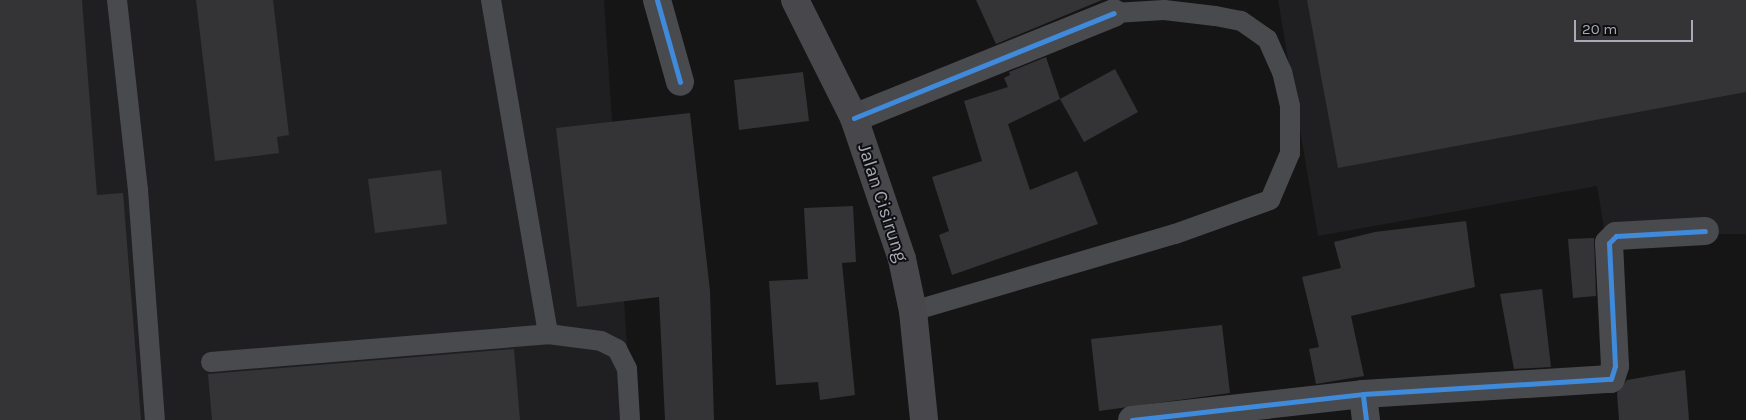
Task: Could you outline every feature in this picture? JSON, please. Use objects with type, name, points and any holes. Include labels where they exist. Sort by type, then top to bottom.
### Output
[{"type":"main road","name":"Jalan Cisirung","points":[[795,0],[854,118],[902,259],[913,311],[924,420]]},
{"type":"street","points":[[657,0],[680,82]]},
{"type":"street","points":[[854,118],[1114,13]]},
{"type":"street","points":[[1132,420],[1364,407],[1611,378],[1615,366],[1608,243],[1616,236],[1705,231]]},
{"type":"lane","points":[[117,0],[138,190],[155,420]]},
{"type":"lane","points":[[491,0],[548,334]]},
{"type":"lane","points":[[913,311],[1175,234],[1270,200],[1290,152],[1290,106],[1282,72],[1267,39],[1241,21],[1215,16],[1164,10],[1114,13]]},
{"type":"lane","points":[[211,362],[548,334],[601,341],[617,349],[627,369],[630,420]]},
{"type":"shaded area","points":[[0,0],[604,0],[632,420],[0,420]]},
{"type":"shaded area","points":[[1278,0],[1746,0],[1746,234],[1605,234],[1597,186],[1318,236]]},
{"type":"building","points":[[0,0],[82,0],[97,195],[123,193],[141,420],[0,420]]},
{"type":"building","points":[[196,0],[273,0],[289,135],[277,137],[279,153],[215,161]]},
{"type":"building","points":[[976,0],[1102,0],[996,44]]},
{"type":"building","points":[[1307,0],[1746,0],[1746,92],[1338,168]]},
{"type":"building","points":[[1046,57],[1060,99],[1008,124],[1030,190],[1077,171],[1098,224],[952,275],[939,235],[949,231],[932,177],[982,161],[964,101],[1008,87],[1004,78],[1010,75],[1009,72]]},
{"type":"building","points":[[1115,69],[1138,112],[1084,142],[1060,99]]},
{"type":"building","points":[[803,72],[809,121],[739,130],[734,80]]},
{"type":"building","points":[[690,113],[710,291],[714,420],[665,420],[659,297],[577,307],[556,128]]},
{"type":"building","points":[[441,170],[447,224],[375,233],[368,179]]},
{"type":"building","points":[[853,206],[856,262],[842,263],[855,395],[820,400],[818,382],[776,385],[769,281],[808,279],[804,208]]},
{"type":"building","points":[[1466,221],[1475,287],[1351,316],[1364,376],[1316,384],[1309,349],[1319,347],[1302,277],[1341,268],[1334,242],[1375,232]]},
{"type":"building","points":[[1594,238],[1596,296],[1573,298],[1568,239]]},
{"type":"building","points":[[1542,289],[1551,367],[1514,369],[1500,294]]},
{"type":"building","points":[[1222,325],[1230,393],[1099,411],[1091,339]]},
{"type":"building","points":[[514,349],[520,420],[212,420],[208,374]]},
{"type":"building","points":[[1685,370],[1689,420],[1619,420],[1617,393],[1627,380]]},
{"type":"cycle path","points":[[657,0],[680,82]]},
{"type":"cycle path","points":[[854,118],[1114,13]]},
{"type":"cycle path","points":[[1366,420],[1363,394],[1611,379],[1615,366],[1609,243],[1616,236],[1705,231]]},
{"type":"cycle path","points":[[1132,420],[1363,394]]}]
